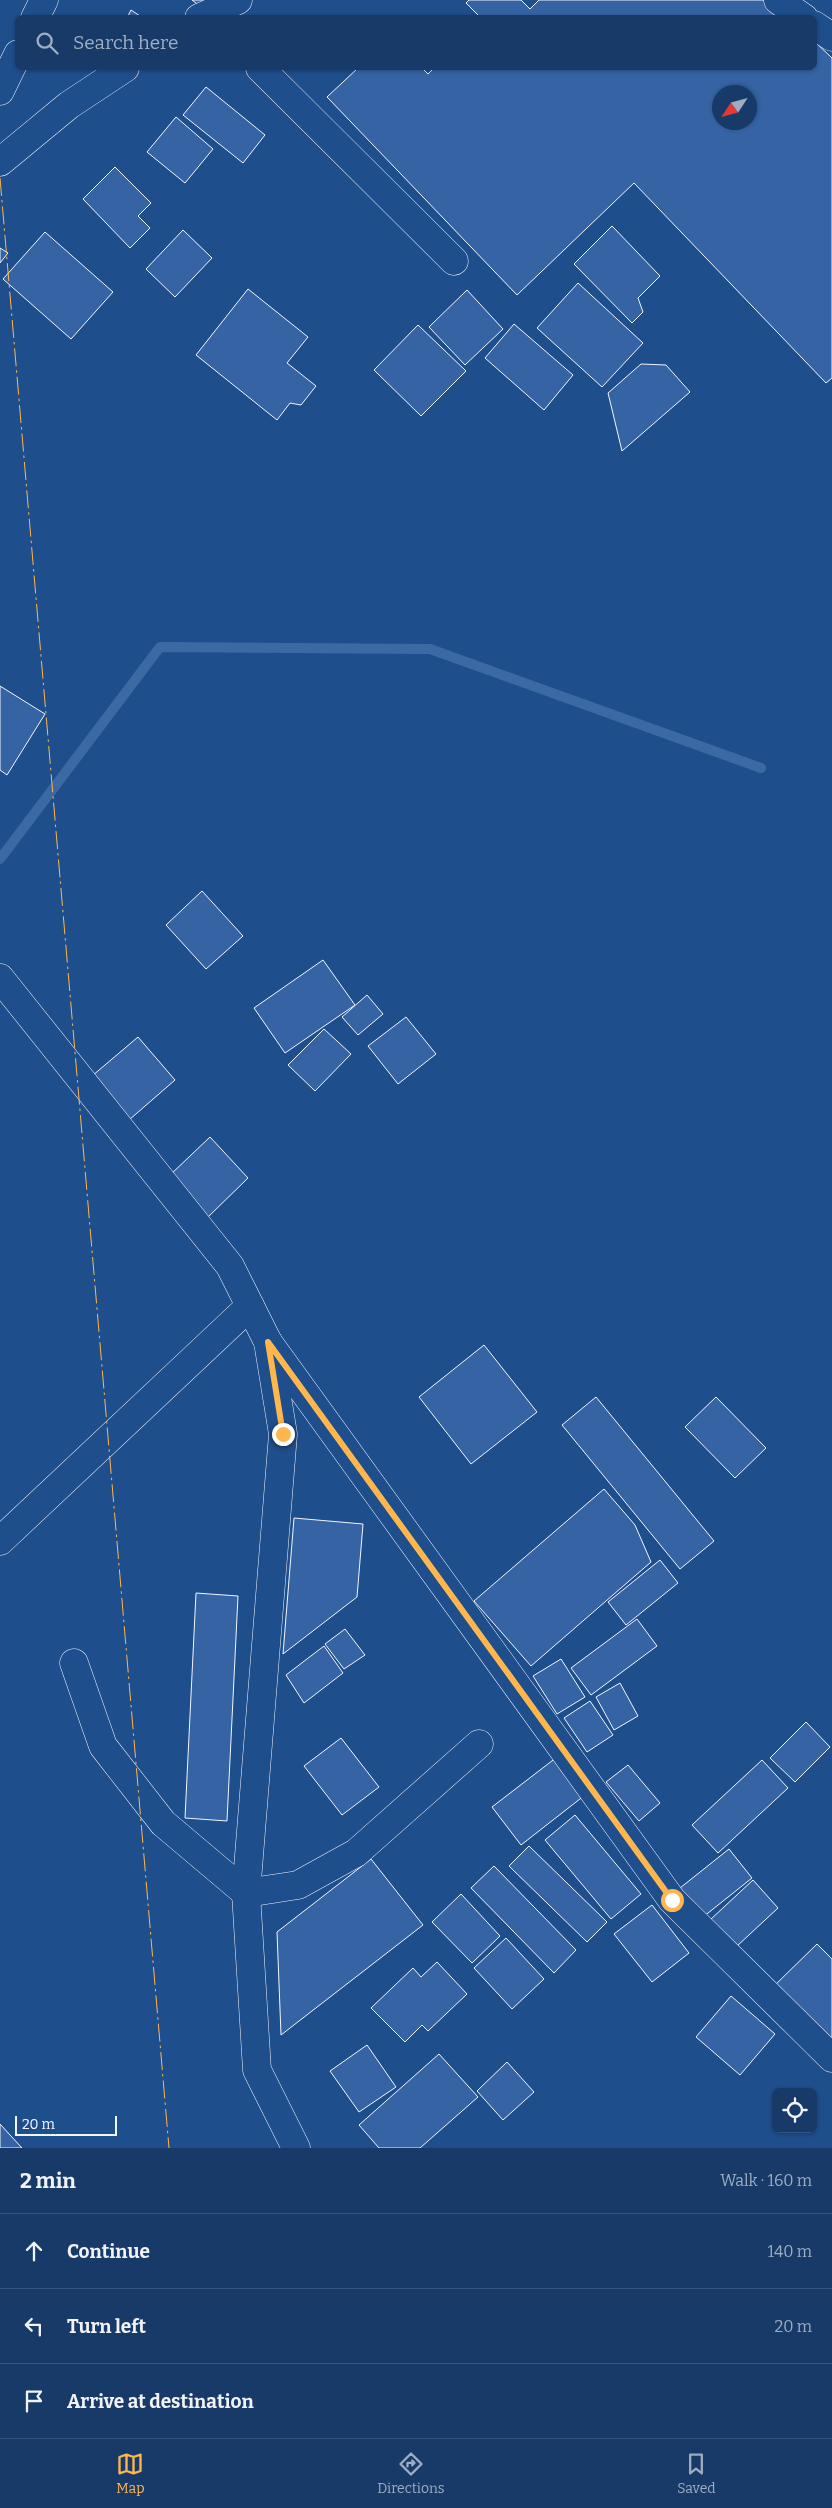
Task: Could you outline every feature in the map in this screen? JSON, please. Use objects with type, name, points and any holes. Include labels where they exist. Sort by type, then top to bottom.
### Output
[{"type":"street","points":[[36,15],[44,0]]},
{"type":"street","points":[[207,15],[238,0]]},
{"type":"street","points":[[778,0],[800,15]]},
{"type":"street","points":[[817,27],[832,37]]},
{"type":"street","points":[[0,91],[15,60]]},
{"type":"street","points":[[0,162],[69,105],[122,70]]},
{"type":"street","points":[[262,70],[454,261]]},
{"type":"street","points":[[0,978],[230,1266],[268,1342],[672,1900],[832,2058]]},
{"type":"street","points":[[0,1541],[250,1306]]},
{"type":"street","points":[[268,1342],[283,1434],[246,1893],[257,2070],[296,2148]]},
{"type":"street","points":[[74,1663],[103,1746],[163,1823],[246,1893],[298,1885],[356,1852],[479,1744]]},
{"type":"building","points":[[192,0],[207,0],[201,7]]},
{"type":"building","points":[[469,0],[521,0],[530,9],[539,0],[764,0],[773,2],[786,15],[478,15],[466,3]]},
{"type":"building","points":[[131,10],[138,15],[128,15]]},
{"type":"building","points":[[817,44],[832,58],[832,378],[826,383],[634,183],[517,295],[327,97],[356,70],[424,70],[428,74],[432,70],[817,70]]},
{"type":"building","points":[[206,87],[265,135],[243,163],[183,115]]},
{"type":"building","points":[[176,117],[213,149],[185,183],[147,152]]},
{"type":"building","points":[[115,167],[151,203],[138,216],[150,228],[130,248],[83,199]]},
{"type":"building","points":[[612,226],[660,276],[638,298],[643,312],[632,323],[574,264]]},
{"type":"building","points":[[183,230],[212,258],[175,297],[146,269]]},
{"type":"building","points":[[45,232],[113,292],[71,339],[3,279]]},
{"type":"building","points":[[0,248],[8,253],[0,263]]},
{"type":"building","points":[[578,283],[643,343],[602,387],[537,328]]},
{"type":"building","points":[[248,289],[308,337],[287,363],[316,386],[301,405],[290,403],[277,420],[196,355]]},
{"type":"building","points":[[467,290],[503,329],[465,365],[429,327]]},
{"type":"building","points":[[514,324],[573,375],[544,410],[485,358]]},
{"type":"building","points":[[418,325],[466,371],[421,416],[374,370]]},
{"type":"building","points":[[641,364],[666,365],[690,392],[622,451],[608,393]]},
{"type":"building","points":[[0,686],[45,714],[7,775],[0,770]]},
{"type":"building","points":[[202,891],[243,936],[206,969],[166,925]]},
{"type":"building","points":[[323,960],[355,1005],[285,1053],[254,1008]]},
{"type":"building","points":[[367,995],[383,1014],[358,1035],[342,1017]]},
{"type":"building","points":[[406,1017],[436,1054],[398,1084],[368,1046]]},
{"type":"building","points":[[324,1029],[351,1054],[315,1091],[288,1065]]},
{"type":"building","points":[[138,1037],[175,1080],[129,1120],[92,1076]]},
{"type":"building","points":[[210,1137],[248,1178],[208,1217],[169,1176]]},
{"type":"building","points":[[484,1345],[537,1412],[471,1464],[419,1397]]},
{"type":"building","points":[[596,1397],[714,1541],[680,1569],[562,1425]]},
{"type":"building","points":[[716,1397],[766,1448],[735,1478],[685,1427]]},
{"type":"building","points":[[604,1489],[635,1525],[651,1562],[531,1666],[474,1601]]},
{"type":"building","points":[[294,1518],[363,1524],[357,1597],[283,1654]]},
{"type":"building","points":[[660,1560],[678,1583],[626,1625],[608,1602]]},
{"type":"building","points":[[196,1593],[238,1596],[227,1821],[185,1818]]},
{"type":"building","points":[[637,1619],[657,1646],[591,1695],[571,1668]]},
{"type":"building","points":[[345,1629],[365,1655],[344,1669],[325,1644]]},
{"type":"building","points":[[324,1646],[343,1673],[304,1703],[286,1675]]},
{"type":"building","points":[[561,1659],[585,1697],[557,1714],[533,1676]]},
{"type":"building","points":[[620,1683],[638,1716],[614,1730],[596,1697]]},
{"type":"building","points":[[590,1701],[613,1735],[587,1752],[564,1718]]},
{"type":"building","points":[[806,1722],[830,1747],[795,1782],[770,1758]]},
{"type":"building","points":[[341,1738],[379,1787],[342,1815],[304,1766]]},
{"type":"building","points":[[557,1757],[585,1795],[521,1845],[492,1807]]},
{"type":"building","points":[[762,1760],[788,1788],[718,1853],[692,1825]]},
{"type":"building","points":[[628,1765],[660,1803],[639,1821],[606,1782]]},
{"type":"building","points":[[575,1815],[641,1894],[611,1919],[545,1840]]},
{"type":"building","points":[[529,1846],[607,1922],[587,1942],[509,1866]]},
{"type":"building","points":[[729,1849],[752,1878],[703,1917],[680,1888]]},
{"type":"building","points":[[371,1859],[423,1925],[281,2035],[277,1932]]},
{"type":"building","points":[[494,1866],[576,1950],[554,1973],[471,1888]]},
{"type":"building","points":[[753,1880],[778,1908],[736,1947],[710,1920]]},
{"type":"building","points":[[461,1894],[500,1936],[472,1963],[432,1922]]},
{"type":"building","points":[[652,1905],[689,1953],[652,1982],[614,1934]]},
{"type":"building","points":[[506,1938],[544,1979],[512,2009],[474,1968]]},
{"type":"building","points":[[817,1944],[832,1959],[832,2049],[772,1988]]},
{"type":"building","points":[[437,1962],[467,1994],[428,2031],[422,2025],[405,2042],[371,2008],[413,1968],[421,1977]]},
{"type":"building","points":[[731,1996],[775,2034],[740,2075],[696,2037]]},
{"type":"building","points":[[367,2045],[396,2087],[359,2112],[330,2071]]},
{"type":"building","points":[[439,2054],[478,2097],[420,2148],[379,2148],[359,2125]]},
{"type":"building","points":[[507,2062],[534,2092],[503,2120],[477,2091]]},
{"type":"building","points":[[0,2124],[22,2148],[0,2148]]},
{"type":"waterway","points":[[0,859],[160,647],[430,649],[761,768]]},
{"type":"power","points":[[0,178],[169,2148]]},
{"type":"route","points":[[283,1434],[268,1342],[672,1900]]}]
